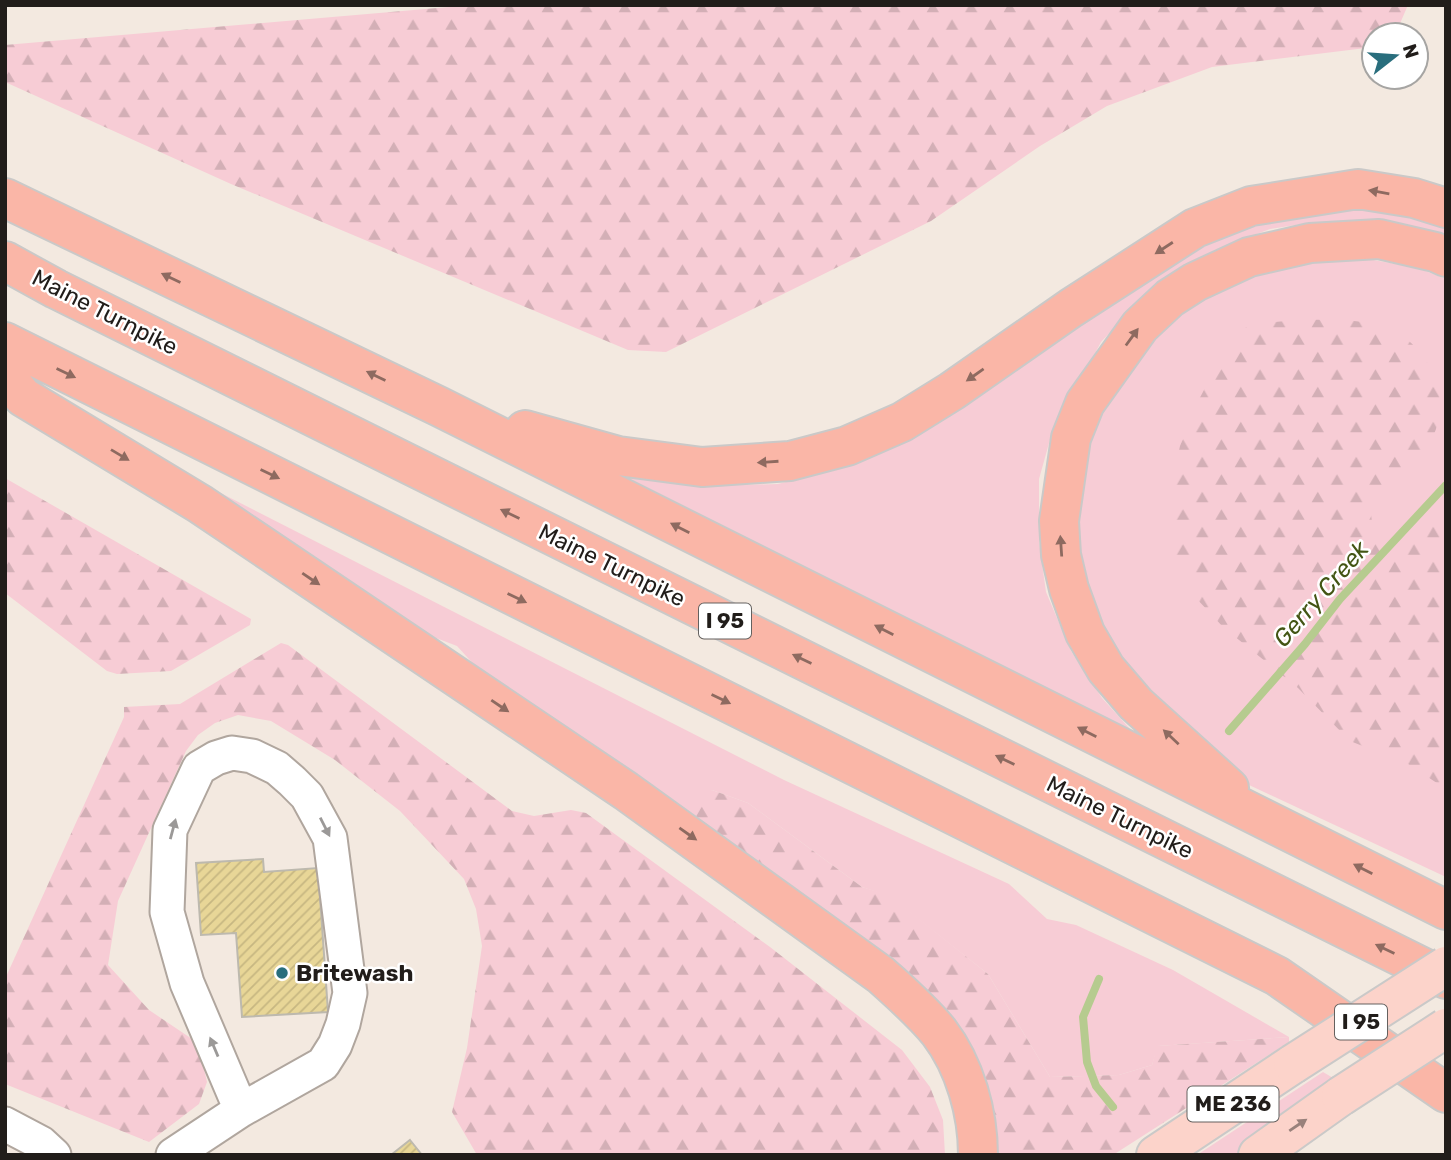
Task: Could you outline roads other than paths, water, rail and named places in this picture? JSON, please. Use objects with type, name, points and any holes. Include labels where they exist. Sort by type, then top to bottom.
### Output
[{"type":"highway","points":[[438,406],[618,456],[702,467],[790,461],[848,446],[902,422],[1195,228],[1251,206],[1358,189],[1414,198],[1446,208]]},
{"type":"highway","points":[[5,198],[438,406],[1446,910]]},
{"type":"highway","points":[[1258,816],[1209,768],[1136,704],[1106,669],[1085,633],[1069,589],[1061,555],[1059,520],[1071,438],[1084,403],[1140,326],[1170,298],[1195,282],[1249,257],[1310,243],[1379,239],[1446,257]]},
{"type":"highway","name":"Maine Turnpike","points":[[5,261],[68,295],[1446,979]]},
{"type":"highway","name":"I 95","points":[[5,342],[1277,976],[1446,1067]]},
{"type":"highway","points":[[5,374],[23,397],[200,504],[626,791],[881,975],[940,1033],[958,1064],[976,1124],[978,1155]]},
{"type":"highway","points":[[1277,976],[1446,1093]]},
{"type":"main road","name":"ME 236","points":[[1156,1155],[1446,966]]},
{"type":"main road","name":"ME 236","points":[[1258,1155],[1340,1096],[1446,1028]]},
{"type":"street","points":[[173,1155],[241,1110],[324,1064],[343,1024],[350,993],[335,867],[325,825],[307,796],[277,768],[252,756],[232,753],[199,768],[170,830],[167,912],[187,983],[241,1110]]},
{"type":"street","points":[[5,1124],[41,1143],[54,1155]]},
{"type":"waterway","name":"Gerry Creek","points":[[1229,731],[1305,644],[1340,599],[1446,485]]},
{"type":"waterway","name":"Gerry Creek","points":[[1099,979],[1083,1017],[1087,1062],[1096,1086],[1113,1107]]},
{"type":"place","name":"Britewash","points":[[282,973]]}]
